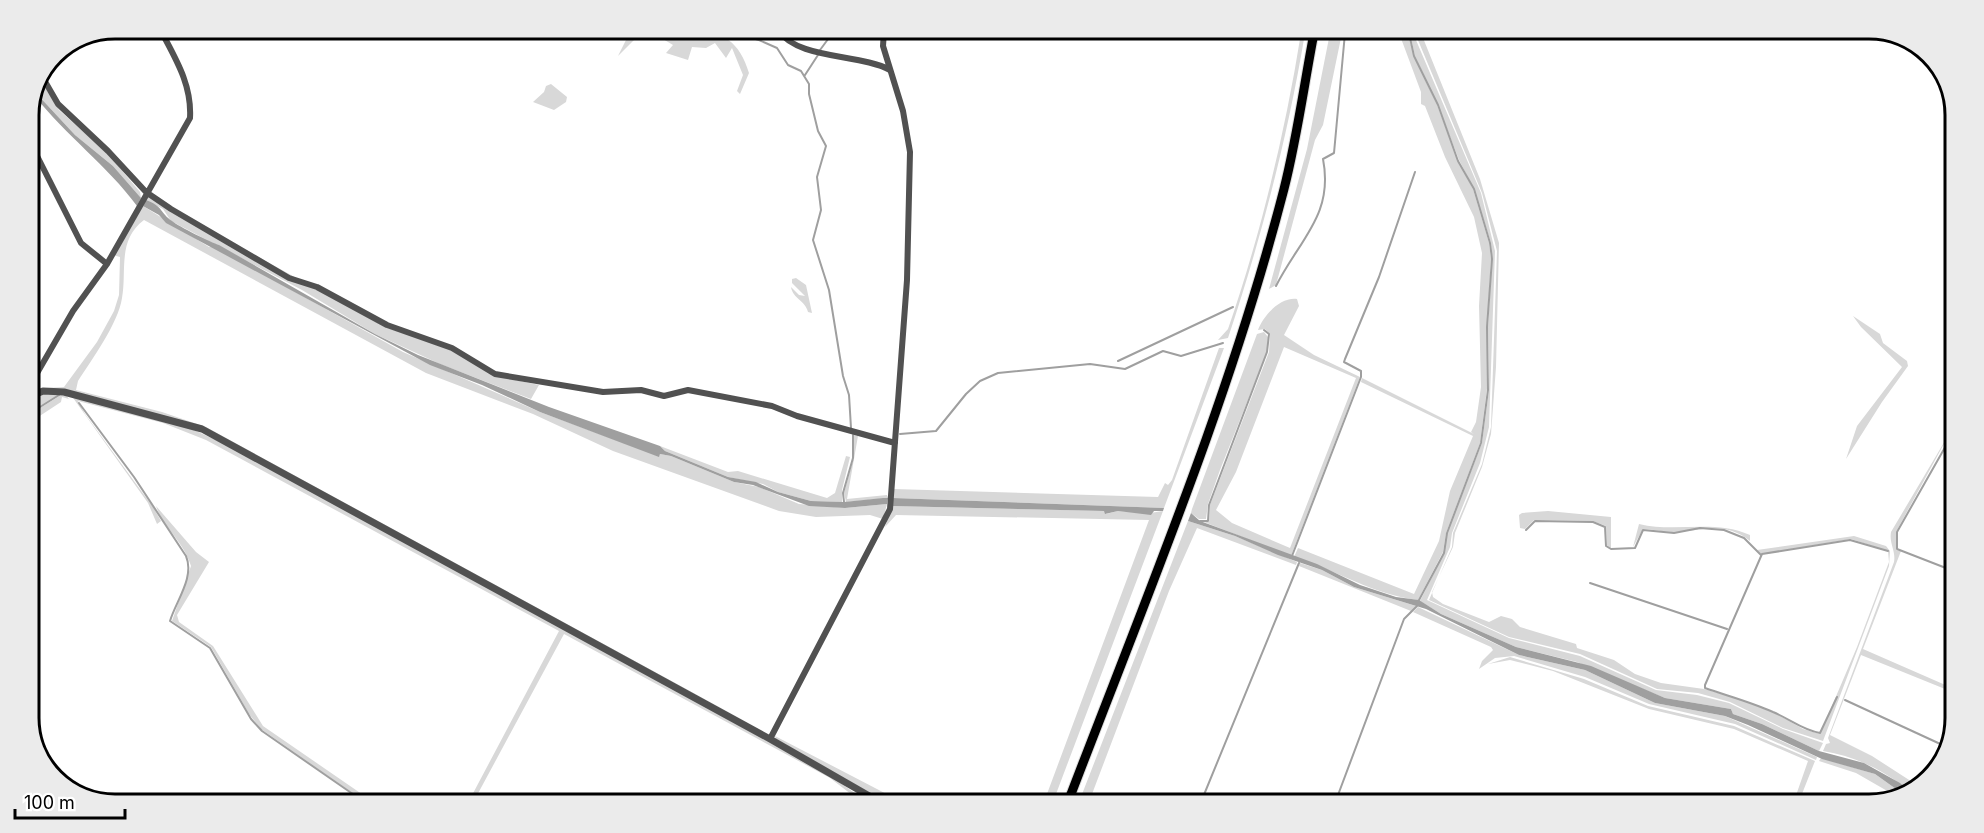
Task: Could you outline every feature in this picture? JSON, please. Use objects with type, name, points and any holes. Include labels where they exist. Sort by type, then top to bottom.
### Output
[{"type":"highway","points":[[1071,794],[1202,451],[1243,328],[1284,188],[1313,39]]},
{"type":"street","points":[[39,370],[73,311],[107,264],[190,118],[186,80],[165,39]]},
{"type":"street","points":[[787,39],[802,48],[866,60],[890,70]]},
{"type":"street","points":[[770,739],[890,508],[907,279],[910,152],[903,111],[883,46],[883,39]]},
{"type":"street","points":[[46,84],[58,105],[108,150],[146,192],[289,278],[316,287],[387,325],[452,348],[495,374],[603,392],[641,390],[664,396],[688,390],[772,406],[796,416],[896,443]]},
{"type":"street","points":[[39,161],[60,204],[73,223],[81,243],[107,264]]},
{"type":"street","points":[[39,393],[64,392],[202,429],[770,739],[865,794]]},
{"type":"shaded area","points":[[626,39],[640,39],[634,40],[618,56]]},
{"type":"shaded area","points":[[663,39],[727,39],[738,50],[749,73],[740,94],[737,91],[743,75],[732,48],[726,58],[715,43],[706,48],[692,47],[688,60],[666,53],[673,45]]},
{"type":"shaded area","points":[[1300,39],[1304,39],[1282,149],[1252,263],[1228,338],[1218,340],[1228,329],[1240,293],[1261,220],[1287,108]]},
{"type":"shaded area","points":[[1329,39],[1341,39],[1323,125],[1315,140],[1276,285],[1269,289],[1307,149]]},
{"type":"shaded area","points":[[1401,39],[1410,39],[1414,57],[1437,105],[1458,161],[1473,189],[1489,243],[1491,259],[1487,327],[1488,381],[1480,443],[1446,533],[1443,552],[1418,600],[1371,588],[1294,557],[1298,548],[1414,594],[1439,541],[1450,491],[1473,436],[1361,382],[1362,378],[1474,434],[1471,432],[1476,422],[1481,387],[1479,306],[1482,253],[1474,217],[1445,157],[1425,106],[1421,104],[1421,92]]},
{"type":"shaded area","points":[[1411,39],[1416,39],[1481,193],[1495,251],[1489,427],[1480,463],[1452,533],[1450,547],[1427,600],[1509,638],[1580,656],[1656,690],[1697,695],[1729,703],[1783,729],[1823,743],[1819,751],[1762,724],[1733,714],[1731,709],[1665,698],[1577,662],[1516,647],[1441,614],[1420,601],[1444,553],[1447,533],[1482,443],[1489,390],[1488,327],[1492,259],[1491,243],[1474,189],[1459,160],[1438,105],[1415,56]]},
{"type":"shaded area","points":[[1418,39],[1423,39],[1480,179],[1499,243],[1496,367],[1491,434],[1482,467],[1455,533],[1453,547],[1439,578],[1452,547],[1453,533],[1482,464],[1491,427],[1497,251],[1482,193]]},
{"type":"shaded area","points":[[551,84],[567,97],[566,102],[554,110],[533,102],[544,92],[546,86]]},
{"type":"shaded area","points":[[45,87],[59,110],[108,154],[140,192],[141,198],[113,166],[75,135],[41,99]]},
{"type":"shaded area","points":[[41,99],[75,135],[113,166],[141,198],[137,206],[113,177],[40,103]]},
{"type":"shaded area","points":[[148,196],[385,327],[447,348],[496,376],[539,385],[531,399],[440,364],[375,334],[302,290],[171,221],[163,209],[146,200]]},
{"type":"shaded area","points":[[146,200],[156,205],[168,218],[181,227],[219,245],[375,334],[418,355],[549,407],[660,446],[665,451],[728,477],[756,482],[778,492],[811,501],[844,502],[888,498],[887,504],[845,508],[809,506],[753,485],[734,482],[671,456],[660,454],[659,457],[540,412],[482,385],[430,365],[166,223],[159,215],[143,206]]},
{"type":"shaded area","points":[[143,206],[209,247],[234,258],[403,352],[540,412],[659,456],[660,454],[671,456],[734,482],[759,487],[799,504],[845,508],[887,504],[883,519],[870,515],[816,517],[779,511],[613,451],[533,414],[426,373],[144,220],[130,237],[126,246],[120,308],[104,341],[78,381],[76,390],[162,412],[206,427],[765,732],[203,428],[77,393],[39,394],[39,390],[45,388],[64,387],[97,342],[114,311],[119,295],[120,257],[113,255]]},
{"type":"shaded area","points":[[796,278],[806,285],[812,313],[808,312],[792,291],[791,287],[799,295],[805,296],[792,283],[792,279]]},
{"type":"shaded area","points":[[1291,299],[1297,299],[1299,306],[1284,335],[1314,355],[1360,377],[1291,556],[1204,522],[1209,522],[1210,505],[1269,352],[1270,334],[1265,329],[1258,330],[1273,308]],"holes":[[[1284,347],[1356,378],[1290,548],[1232,523],[1216,510],[1236,472]]]},
{"type":"shaded area","points":[[1853,316],[1880,334],[1883,343],[1907,361],[1908,366],[1846,459],[1857,426],[1902,367],[1861,327]]},
{"type":"shaded area","points":[[1264,332],[1268,337],[1267,352],[1220,470],[1208,504],[1206,519],[1199,519],[1191,513],[1192,509],[1257,334]]},
{"type":"shaded area","points":[[1219,348],[1224,348],[1164,508],[893,498],[894,489],[1158,497],[1165,483],[1168,485],[1172,480]]},
{"type":"shaded area","points":[[65,394],[69,399],[62,397],[61,402],[39,416],[39,409],[61,395],[39,407],[39,395]]},
{"type":"shaded area","points":[[71,395],[194,430],[218,441],[822,770],[856,794],[851,794],[830,778],[564,634],[478,794],[473,794],[559,631],[206,440],[163,423],[78,401],[153,507],[161,521],[157,524],[148,503]]},
{"type":"shaded area","points":[[854,435],[858,436],[847,499],[887,495],[888,498],[846,502],[844,493],[854,457]]},
{"type":"shaded area","points":[[1945,441],[1896,532],[1896,550],[1901,551],[1863,649],[1945,685],[1945,689],[1861,655],[1830,735],[1872,756],[1911,781],[1903,786],[1870,766],[1823,751],[1826,744],[1830,743],[1828,738],[1894,562],[1891,532]]},
{"type":"shaded area","points":[[660,446],[728,472],[738,471],[827,498],[835,493],[846,456],[850,457],[842,490],[842,502],[811,501],[778,492],[763,484],[728,477],[665,451]]},
{"type":"shaded area","points":[[893,498],[1164,508],[1163,511],[1154,511],[1151,515],[1118,511],[1105,514],[1104,511],[892,506]]},
{"type":"shaded area","points":[[156,506],[196,552],[209,562],[177,615],[179,622],[213,646],[263,726],[362,794],[354,794],[261,729],[249,714],[211,647],[172,621],[191,566],[184,549],[159,514]]},
{"type":"shaded area","points":[[892,506],[1105,511],[1106,514],[1118,511],[1150,513],[1163,511],[1056,794],[1047,794],[1149,520],[896,515],[885,527]]},
{"type":"shaded area","points":[[1548,511],[1611,517],[1611,548],[1607,546],[1606,526],[1593,521],[1534,520],[1525,529],[1520,528],[1519,515],[1522,513]]},
{"type":"shaded area","points":[[1191,513],[1200,521],[1317,564],[1360,585],[1396,597],[1419,600],[1441,614],[1516,647],[1591,666],[1665,698],[1731,709],[1733,714],[1762,724],[1819,751],[1864,763],[1903,786],[1896,789],[1875,774],[1822,759],[1725,716],[1655,703],[1585,670],[1519,655],[1426,609],[1354,587],[1322,570],[1278,555],[1235,536],[1188,521]]},
{"type":"shaded area","points":[[1188,521],[1235,536],[1297,562],[1296,565],[1197,528],[1169,591],[1092,794],[1082,794]]},
{"type":"shaded area","points":[[1639,524],[1723,528],[1750,535],[1750,541],[1731,531],[1721,529],[1672,532],[1643,529],[1633,547]]},
{"type":"shaded area","points":[[1854,536],[1886,546],[1890,551],[1889,566],[1823,741],[1783,728],[1730,702],[1698,693],[1657,689],[1580,654],[1509,637],[1429,600],[1432,593],[1433,597],[1443,604],[1489,622],[1501,616],[1512,619],[1520,627],[1576,644],[1577,648],[1614,660],[1635,674],[1661,683],[1704,689],[1743,700],[1775,713],[1803,729],[1820,734],[1857,647],[1889,562],[1888,551],[1851,539],[1761,554],[1757,550]]},
{"type":"shaded area","points":[[1300,563],[1322,570],[1354,587],[1416,606],[1411,611],[1299,566]]},
{"type":"shaded area","points":[[1418,607],[1519,655],[1585,670],[1655,703],[1725,716],[1817,757],[1816,760],[1735,724],[1649,704],[1585,677],[1514,656],[1495,658],[1479,669],[1482,661],[1493,650],[1491,647],[1413,612]]},
{"type":"shaded area","points":[[1510,657],[1584,679],[1648,706],[1734,726],[1815,761],[1802,794],[1796,794],[1808,761],[1734,729],[1649,709],[1553,671],[1510,660],[1488,664]]},
{"type":"shaded area","points":[[775,736],[887,794],[872,794],[776,739]]},
{"type":"shaded area","points":[[1821,758],[1875,774],[1896,789],[1888,791],[1856,773],[1819,761]]},
{"type":"waterway","points":[[755,39],[777,48],[788,65],[801,71],[809,84],[809,94],[818,131],[826,146],[817,177],[821,210],[813,240],[829,290],[843,376],[849,395],[851,428]]},
{"type":"waterway","points":[[820,50],[828,39]]},
{"type":"waterway","points":[[1276,286],[1312,226],[1324,196],[1323,159],[1334,153],[1344,39]]},
{"type":"waterway","points":[[1410,39],[1414,56],[1438,105],[1458,161],[1474,189],[1490,243],[1492,259],[1487,327],[1488,390],[1481,443],[1447,533],[1444,553],[1419,600]]},
{"type":"waterway","points":[[805,75],[818,55]]},
{"type":"waterway","points":[[1292,556],[1361,377],[1361,371],[1344,362],[1379,277],[1415,172]]},
{"type":"waterway","points":[[1118,361],[1233,307]]},
{"type":"waterway","points":[[1200,521],[1208,521],[1209,505],[1267,352],[1269,334],[1264,330]]},
{"type":"waterway","points":[[900,434],[936,431],[966,394],[980,381],[998,373],[1090,364],[1125,369],[1163,351],[1181,356],[1223,343]]},
{"type":"waterway","points":[[39,408],[59,395]]},
{"type":"waterway","points":[[79,403],[134,477],[186,556],[188,564],[186,581],[170,621],[210,648],[251,719],[262,731],[353,794]]},
{"type":"waterway","points":[[844,502],[843,493],[853,458],[853,435]]},
{"type":"waterway","points":[[1945,447],[1897,532],[1897,549],[1945,568]]},
{"type":"waterway","points":[[1526,530],[1535,521],[1593,522],[1605,527],[1606,546],[1611,549],[1635,548],[1643,530],[1674,533],[1700,528],[1724,530],[1744,538],[1761,555]]},
{"type":"waterway","points":[[1837,697],[1820,733],[1802,727],[1765,708],[1705,688],[1705,685],[1762,554],[1850,540],[1888,551]]},
{"type":"waterway","points":[[1204,794],[1299,563]]},
{"type":"waterway","points":[[1590,583],[1727,629]]},
{"type":"waterway","points":[[1338,794],[1404,619],[1417,606]]},
{"type":"waterway","points":[[1845,700],[1940,744]]}]
